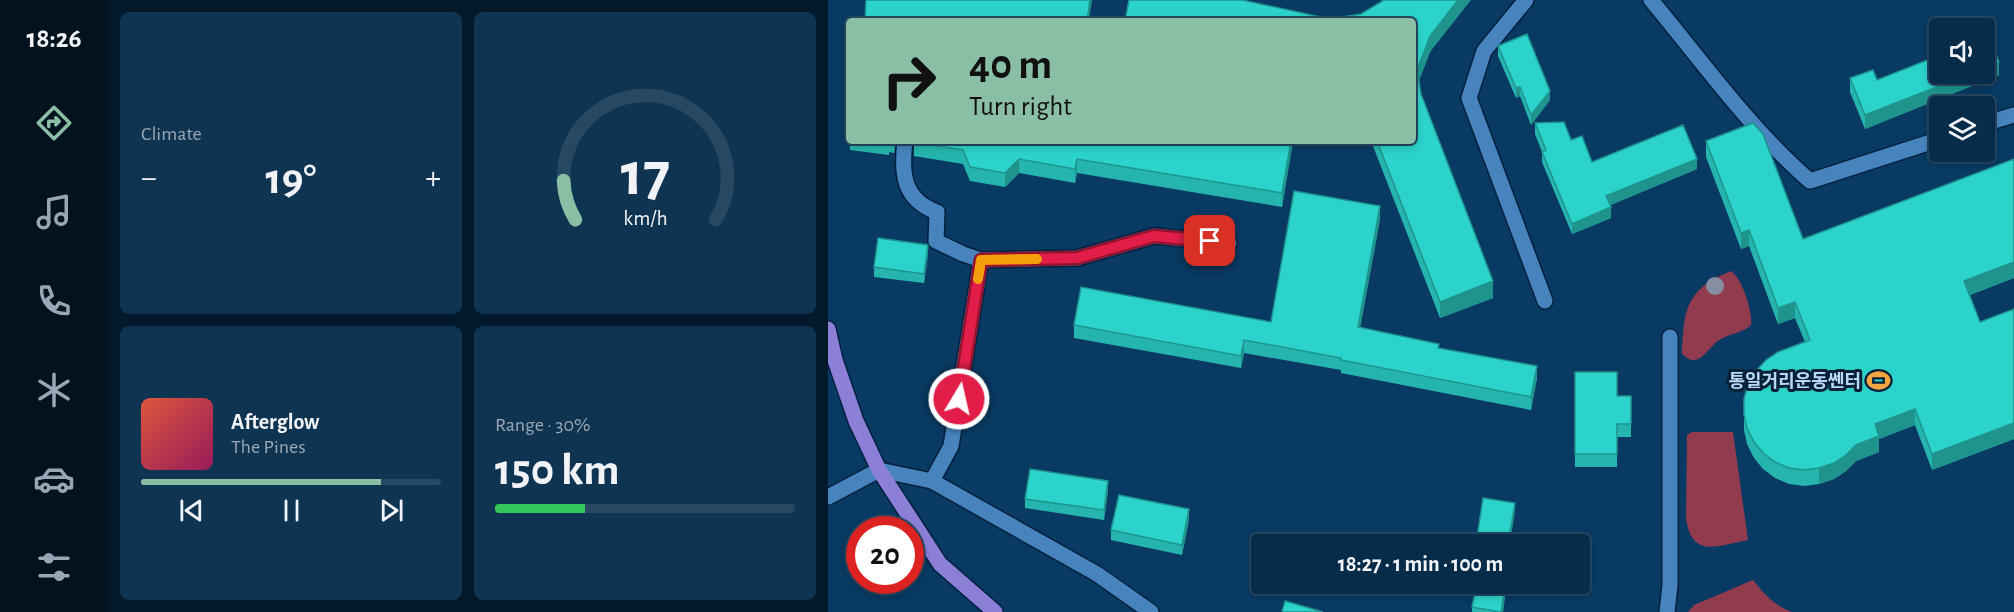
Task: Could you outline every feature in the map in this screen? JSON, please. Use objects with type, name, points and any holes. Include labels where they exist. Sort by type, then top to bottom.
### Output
[{"type":"main road","points":[[828,329],[835,360],[856,421],[879,470],[940,564],[995,612]]},
{"type":"street","points":[[1527,0],[1484,51],[1469,98],[1545,301]]},
{"type":"street","points":[[1651,0],[1755,126],[1787,162],[1810,182],[1929,143]]},
{"type":"street","points":[[1995,121],[2014,115]]},
{"type":"street","points":[[905,144],[903,159],[905,180],[910,194],[926,208],[937,212],[936,241],[981,260],[1077,258],[1154,236],[1229,243]]},
{"type":"street","points":[[932,481],[951,446],[981,260]]},
{"type":"street","points":[[1667,612],[1670,585],[1670,337]]},
{"type":"street","points":[[828,497],[879,470],[932,481],[1097,574],[1151,612]]},
{"type":"shaded area","points":[[1731,271],[1746,296],[1751,325],[1718,341],[1699,359],[1690,359],[1682,354],[1684,325],[1690,302],[1705,285]]},
{"type":"shaded area","points":[[1692,432],[1733,432],[1748,540],[1707,546],[1693,539],[1686,517],[1687,435]]},
{"type":"shaded area","points":[[1753,580],[1770,599],[1792,612],[1688,612],[1694,605]]},
{"type":"building","points":[[866,0],[1090,0],[1087,18],[865,18]]},
{"type":"building","points":[[1129,0],[1242,0],[1325,18],[1126,18]]},
{"type":"building","points":[[1384,0],[1458,0],[1430,36],[1419,65],[1418,75],[1421,94],[1493,281],[1440,302],[1378,144],[1416,144],[1416,18],[1336,18],[1361,14]]},
{"type":"building","points":[[1527,34],[1550,91],[1531,115],[1520,87],[1516,88],[1498,46]]},
{"type":"building","points":[[1995,52],[1999,62],[1995,64]]},
{"type":"building","points":[[1929,59],[1929,84],[1944,84],[1865,115],[1850,78],[1873,70],[1877,80]]},
{"type":"building","points":[[1564,122],[1571,140],[1582,136],[1592,162],[1683,125],[1697,159],[1606,196],[1611,207],[1572,224],[1542,152],[1546,150],[1535,123]]},
{"type":"building","points":[[1753,123],[1763,134],[1803,239],[2014,159],[2014,262],[1964,281],[1980,322],[2014,309],[2014,423],[1932,454],[1915,409],[1875,424],[1879,436],[1856,445],[1834,463],[1819,468],[1805,470],[1789,468],[1763,453],[1747,428],[1744,399],[1748,384],[1766,360],[1778,352],[1810,340],[1795,302],[1778,308],[1749,230],[1741,233],[1706,141]]},
{"type":"building","points":[[926,144],[1290,144],[1282,193],[1077,159],[1075,169],[1019,159],[1005,173],[970,167],[963,150]]},
{"type":"building","points":[[1294,191],[1380,206],[1358,327],[1439,344],[1438,348],[1537,366],[1531,397],[1244,340],[1241,356],[1074,325],[1081,287],[1271,322]]},
{"type":"building","points":[[878,238],[928,245],[924,274],[874,267]]},
{"type":"building","points":[[1575,372],[1617,372],[1617,396],[1631,396],[1631,424],[1617,424],[1617,454],[1575,454]]},
{"type":"building","points":[[1030,469],[1108,481],[1104,510],[1025,499]]},
{"type":"building","points":[[1119,495],[1189,509],[1182,545],[1111,530]]},
{"type":"building","points":[[1483,498],[1515,503],[1510,534],[1478,534]]},
{"type":"building","points":[[1475,594],[1504,594],[1501,612],[1472,607]]},
{"type":"building","points":[[1285,601],[1323,612],[1282,612]]},
{"type":"slow traffic","points":[[978,279],[981,260],[1037,259]]},
{"type":"place","name":"통일거리운동쎈터","points":[[1879,381]]},
{"type":"route","points":[[959,399],[981,260],[1077,258],[1154,236],[1210,241]]}]
